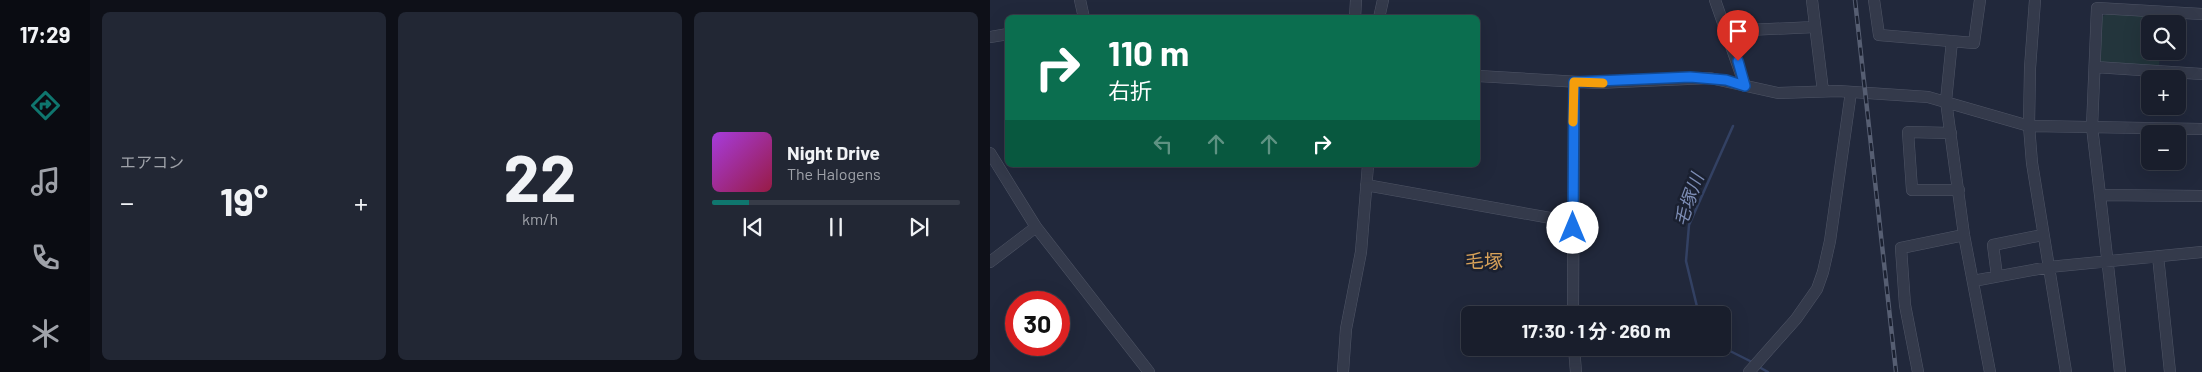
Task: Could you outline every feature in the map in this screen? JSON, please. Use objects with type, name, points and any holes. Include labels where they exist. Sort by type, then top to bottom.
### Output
[{"type":"street","points":[[1080,0],[1083,15]]},
{"type":"street","points":[[1355,15],[1356,0]]},
{"type":"street","points":[[1380,15],[1383,0]]},
{"type":"street","points":[[1714,0],[1745,86]]},
{"type":"street","points":[[1812,0],[1823,91]]},
{"type":"street","points":[[1874,0],[1879,35],[1952,42],[1976,42],[1980,0]]},
{"type":"street","points":[[2036,0],[2029,126],[2042,235],[2066,372]]},
{"type":"street","points":[[2120,372],[2092,127],[2097,8],[2202,14]]},
{"type":"street","points":[[1726,31],[1815,27]]},
{"type":"street","points":[[990,37],[1005,34]]},
{"type":"street","points":[[1952,42],[1946,101],[1964,235],[1990,372]]},
{"type":"street","points":[[2095,67],[2202,74]]},
{"type":"street","points":[[1480,76],[1574,82],[1690,77],[1726,80],[1778,93],[1823,91],[1908,95],[1946,101],[2029,126],[2202,128]]},
{"type":"street","points":[[1573,306],[1574,82]]},
{"type":"street","points":[[1749,372],[1796,319],[1817,289],[1830,241],[1851,92]]},
{"type":"street","points":[[1951,133],[1908,132],[1912,190],[1959,190]]},
{"type":"street","points":[[990,153],[1036,227],[1149,372]]},
{"type":"street","points":[[1343,372],[1346,328],[1361,252],[1368,167]]},
{"type":"street","points":[[1366,185],[1573,222]]},
{"type":"street","points":[[2100,195],[2202,196]]},
{"type":"street","points":[[990,262],[1036,227]]},
{"type":"street","points":[[1918,372],[1905,305],[1901,248],[1964,235]]},
{"type":"street","points":[[1998,276],[1993,245],[2042,235]]},
{"type":"street","points":[[1973,281],[2049,267],[2202,252]]},
{"type":"street","points":[[2158,256],[2170,372]]},
{"type":"street","points":[[1575,356],[1576,372]]},
{"type":"shaded area","points":[[2107,13],[2144,15],[2141,15],[2141,60],[2159,60],[2159,67],[2103,64],[2100,60],[2102,17]]},
{"type":"waterway","name":"毛塚川","points":[[1697,306],[1686,261],[1689,225],[1733,126]]},
{"type":"waterway","name":"毛塚川","points":[[1731,352],[1752,362]]},
{"type":"waterway","name":"毛塚川","points":[[1759,367],[1768,372]]},
{"type":"railway","points":[[1855,0],[1896,372]]},
{"type":"slow traffic","points":[[1573,122],[1574,82],[1603,83]]},
{"type":"district","name":"毛塚","points":[[1484,261]]},
{"type":"route","points":[[1573,228],[1574,82],[1612,82],[1690,77],[1726,80],[1745,86],[1744,76],[1738,61]]}]
